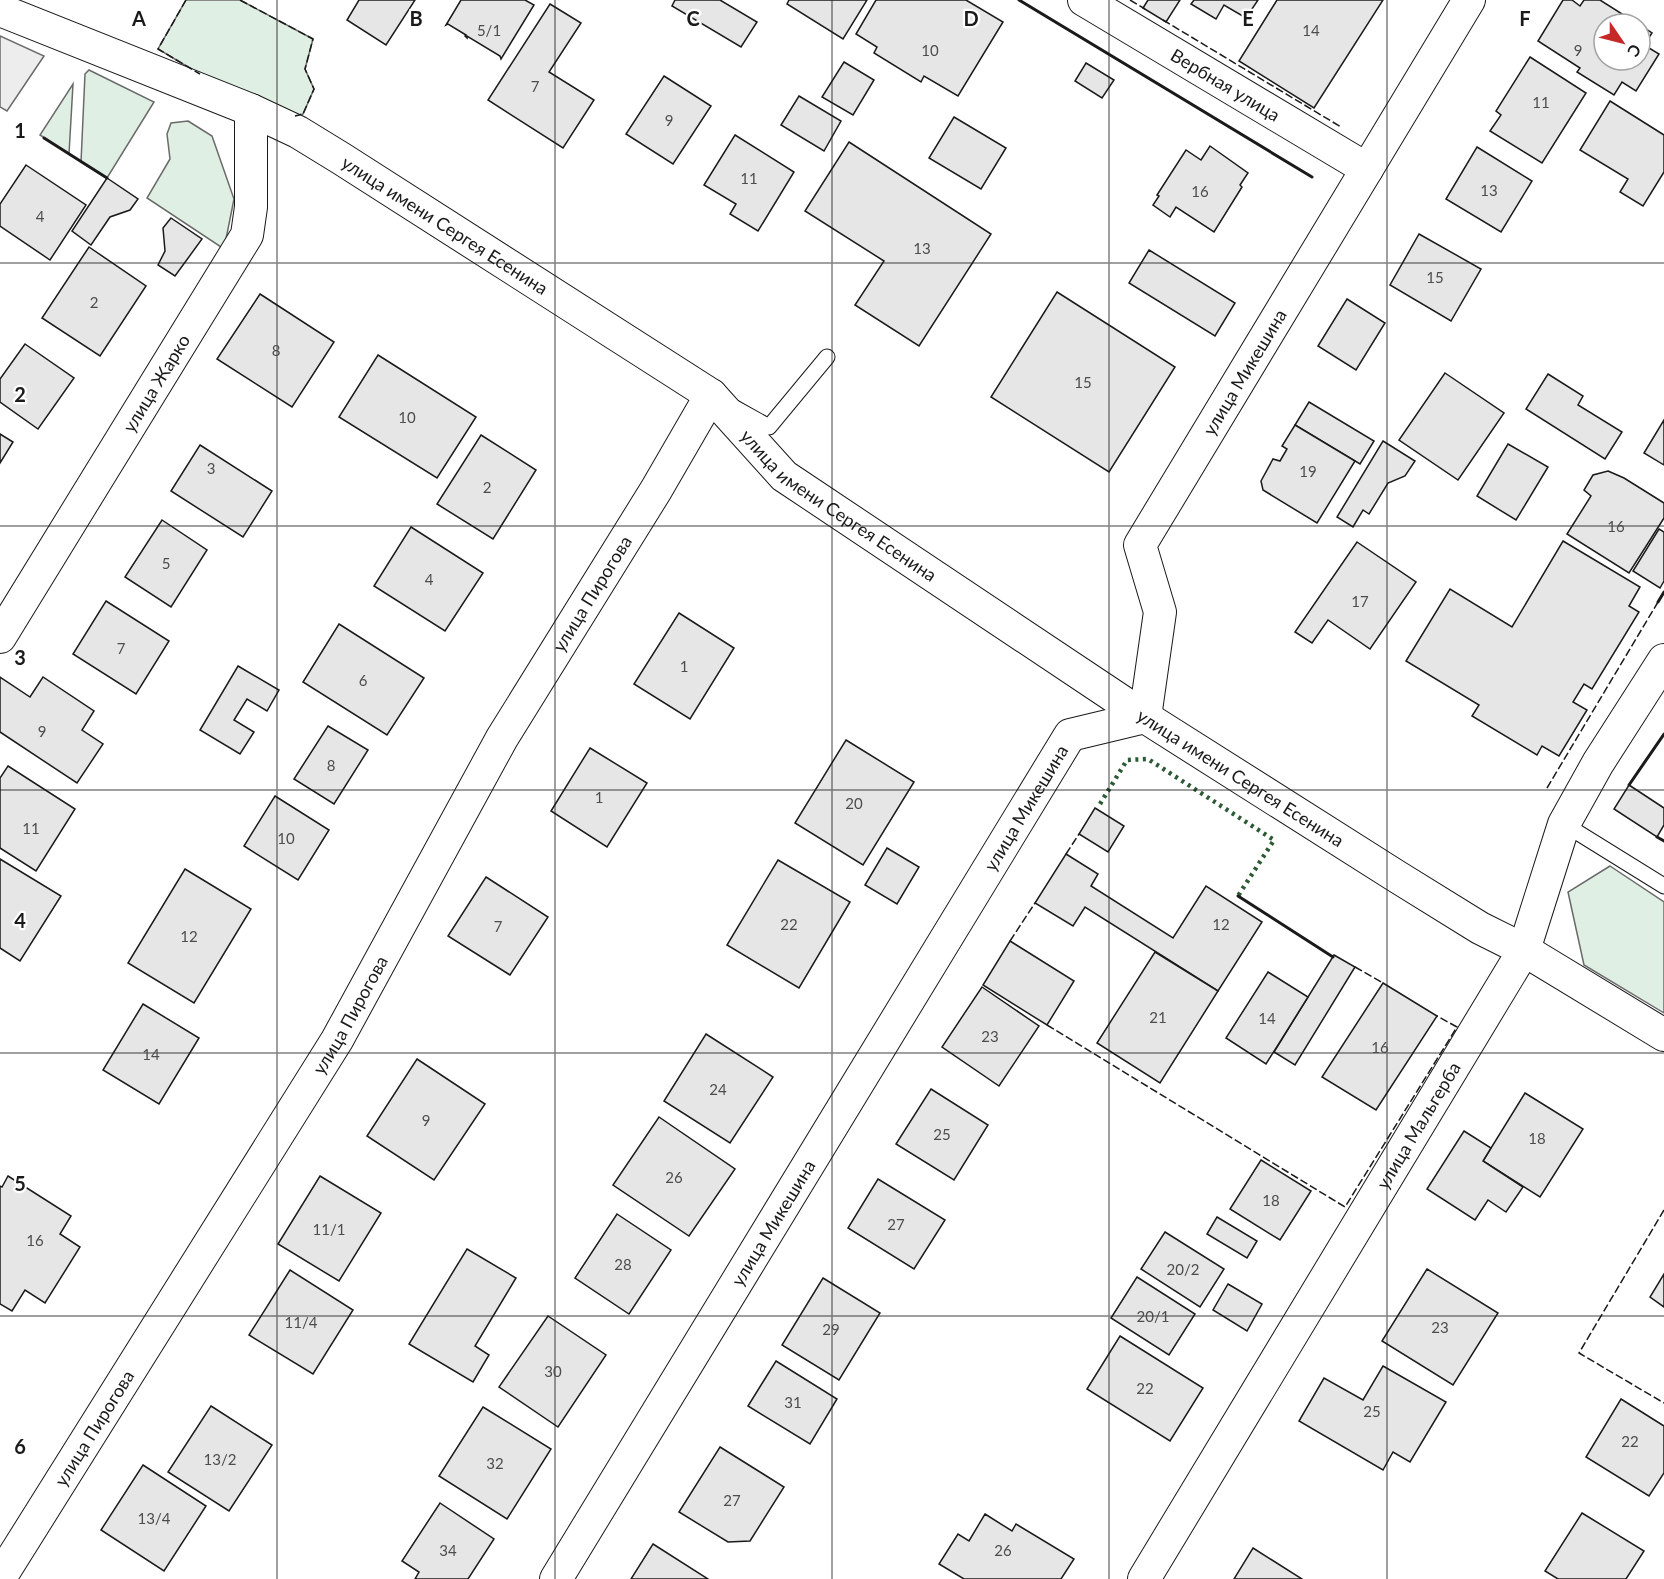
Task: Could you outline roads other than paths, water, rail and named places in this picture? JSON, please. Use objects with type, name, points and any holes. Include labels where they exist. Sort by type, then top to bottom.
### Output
[{"type":"street","name":"Вербная улица","points":[[1084,0],[1367,169]]},
{"type":"street","name":"улица Микешина","points":[[556,1579],[1070,735],[1145,717],[1160,612],[1140,545],[1469,0]]},
{"type":"street","name":"улица имени Сергея Есенина","points":[[0,10],[251,110],[298,132],[342,159],[711,395],[784,476],[1145,717],[1480,928],[1524,950],[1664,1035]]},
{"type":"street","name":"улица Жарко","points":[[0,637],[247,235],[251,207],[251,110]]},
{"type":"street","name":"улица Пирогова","points":[[0,1578],[337,1040],[502,738],[684,443],[711,395]]},
{"type":"street","name":"улица Мальгерба","points":[[1144,1579],[1524,950],[1564,824],[1598,763],[1664,660]]},
{"type":"lane","points":[[711,395],[769,427],[827,357]]},
{"type":"lane","points":[[1564,824],[1664,886]]}]
